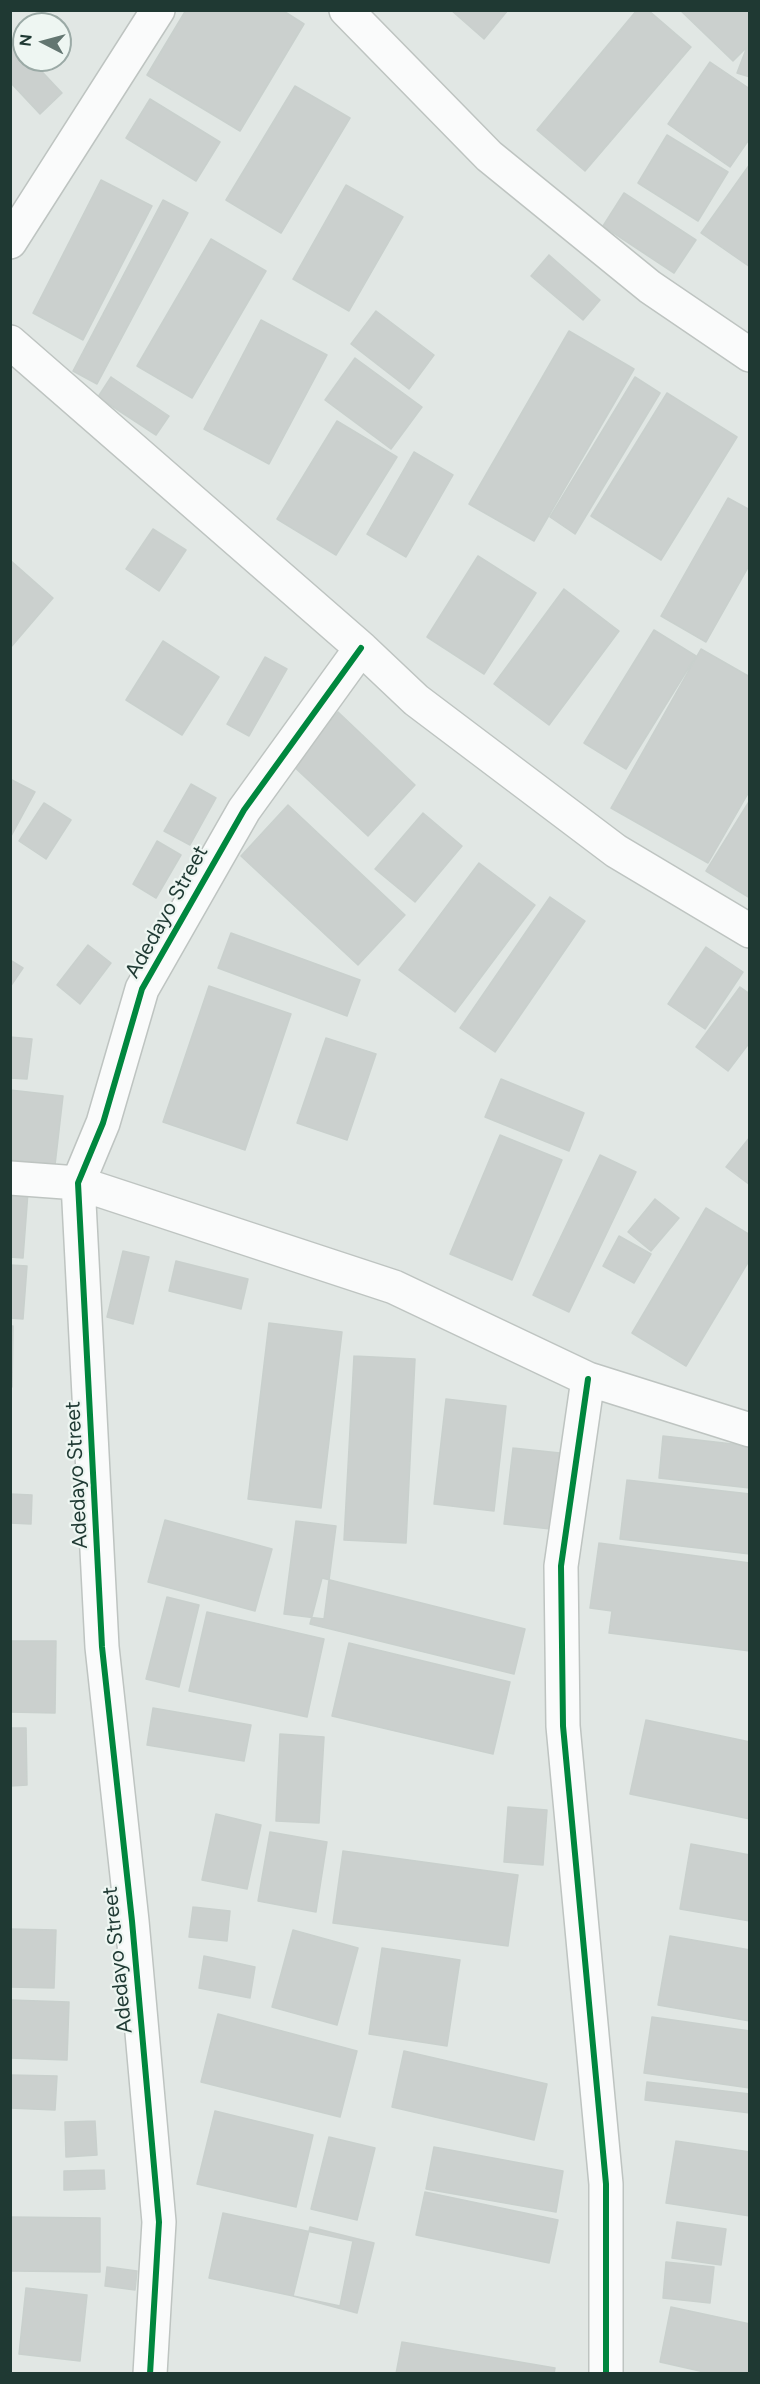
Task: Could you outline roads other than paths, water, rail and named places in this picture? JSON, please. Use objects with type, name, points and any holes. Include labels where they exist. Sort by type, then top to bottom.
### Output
[{"type":"street","points":[[10,242],[158,10]]},
{"type":"street","points":[[346,10],[489,156],[650,287],[750,355]]},
{"type":"street","points":[[10,342],[361,648],[416,700],[616,851],[750,931]]},
{"type":"street","name":"Adedayo Street","points":[[150,2373],[159,2222],[132,1921],[102,1647],[78,1183],[103,1123],[142,989],[244,810],[361,648]]},
{"type":"street","points":[[10,1178],[78,1183],[394,1287],[588,1379],[750,1430]]},
{"type":"street","points":[[588,1379],[561,1566],[563,1726],[606,2184],[606,2373]]}]
